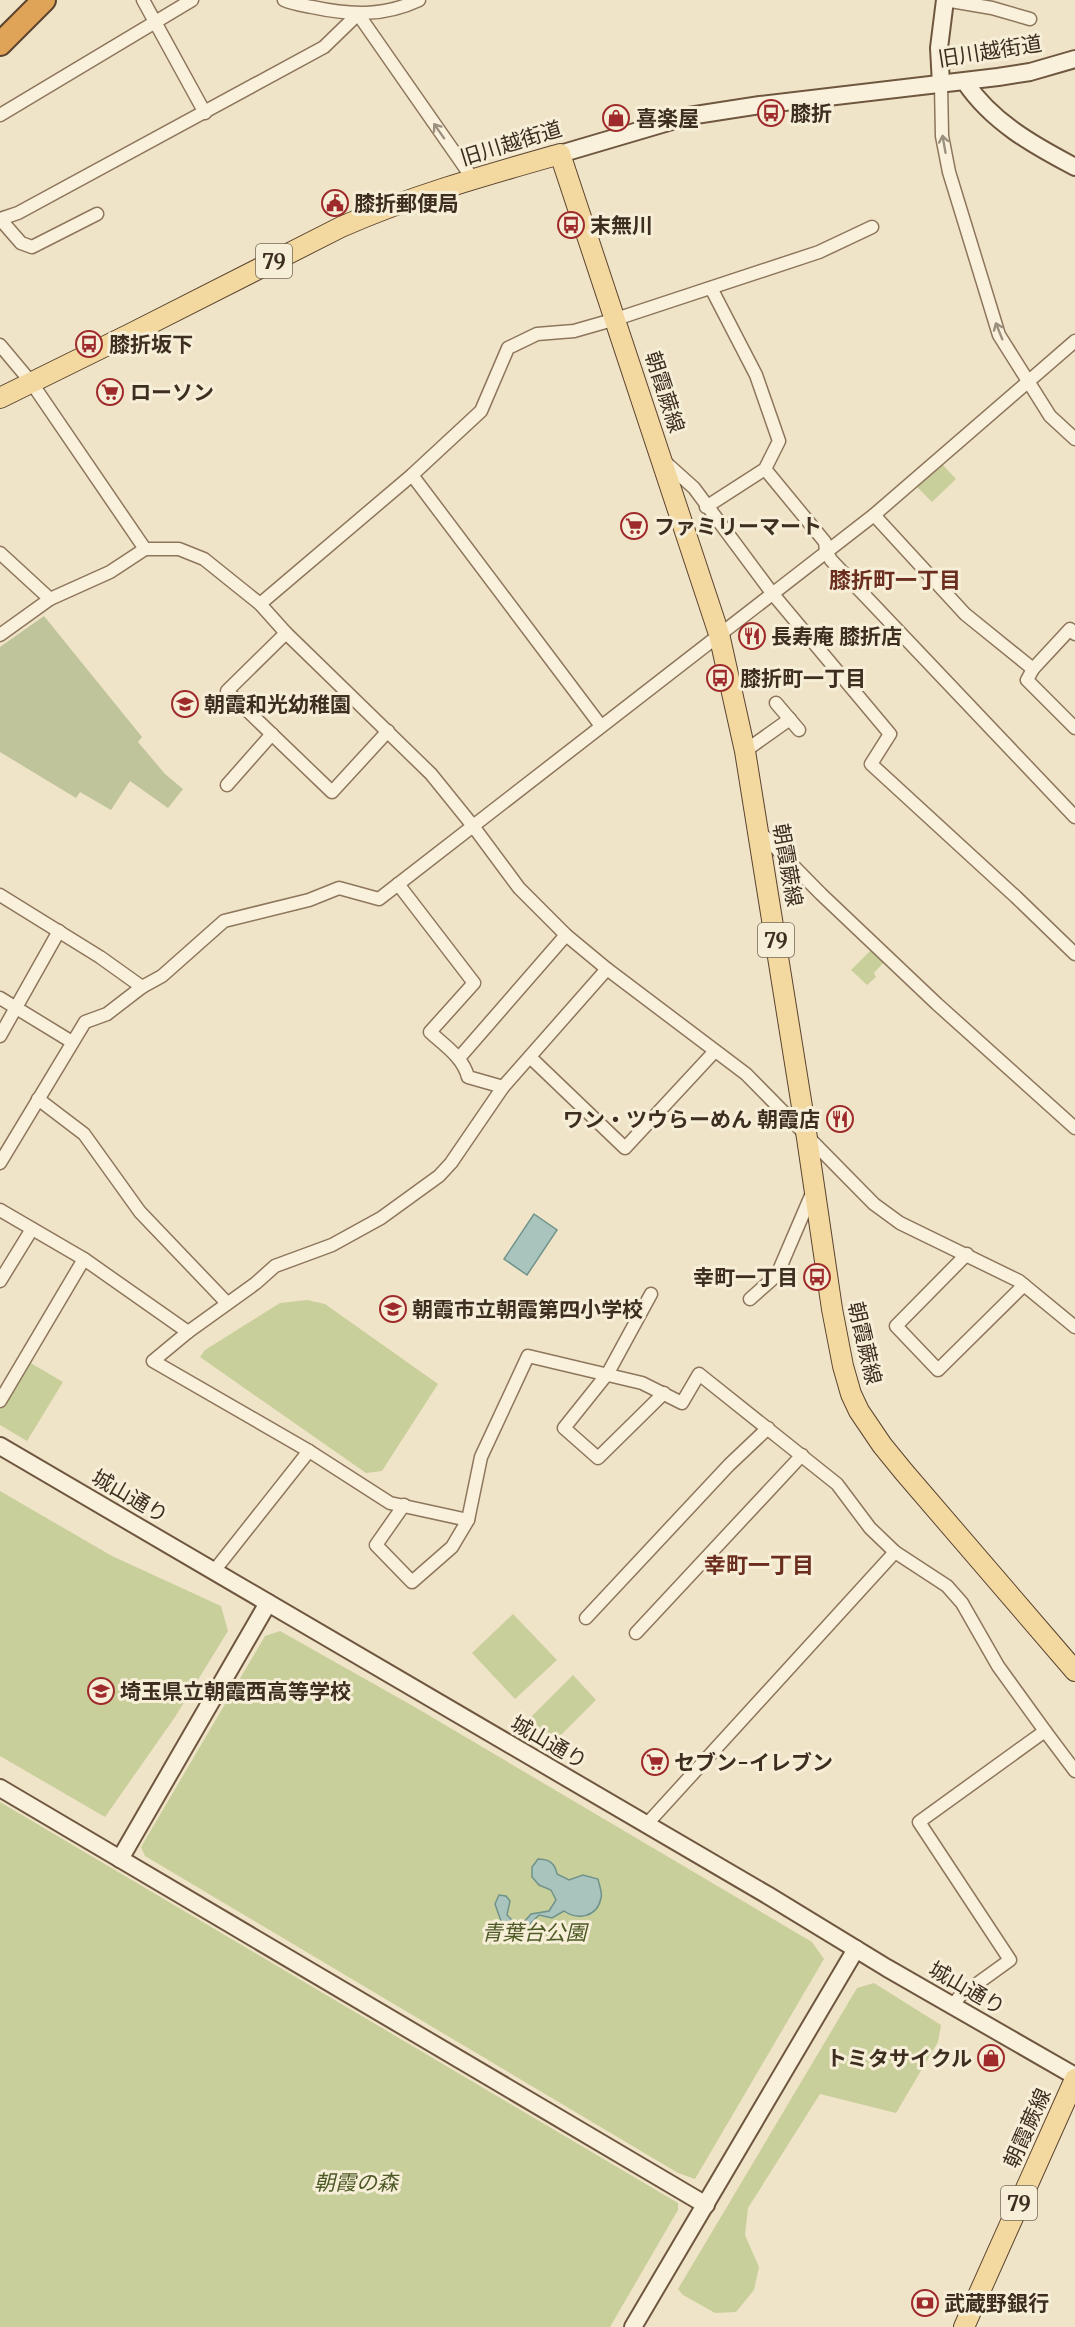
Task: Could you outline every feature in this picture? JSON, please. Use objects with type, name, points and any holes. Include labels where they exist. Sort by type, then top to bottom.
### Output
[{"type":"highway","points":[[0,24],[24,0]]},
{"type":"highway","points":[[0,44],[44,0]]},
{"type":"main road","name":"旧川越街道","points":[[0,398],[341,226],[374,212],[473,179],[560,154]]},
{"type":"main road","name":"朝霞蕨線","points":[[560,154],[719,634],[745,751],[832,1309],[851,1394],[859,1411],[904,1472],[1075,1671]]},
{"type":"main road","name":"朝霞蕨線","points":[[964,2327],[1075,2077]]},
{"type":"street","points":[[143,0],[205,113]]},
{"type":"street","points":[[0,115],[192,0]]},
{"type":"street","points":[[284,0],[338,13],[358,14],[381,13],[419,0]]},
{"type":"street","points":[[1030,19],[992,8],[945,0],[939,48],[942,136],[949,172],[999,334],[1050,416],[1075,439]]},
{"type":"street","points":[[97,214],[32,247],[21,243],[0,219],[18,213],[324,47],[358,14]]},
{"type":"street","points":[[358,14],[473,179]]},
{"type":"street","name":"旧川越街道","points":[[560,154],[689,116],[760,105],[964,82],[1030,72],[1075,59]]},
{"type":"street","points":[[964,82],[986,108],[1010,128],[1029,142],[1075,167]]},
{"type":"street","points":[[260,604],[412,474],[481,411],[508,348],[537,334],[574,331],[711,288],[819,252],[872,227]]},
{"type":"street","points":[[706,507],[765,469],[778,441],[756,375],[711,288]]},
{"type":"street","points":[[0,1163],[85,1022],[107,1014],[142,987],[162,976],[224,921],[309,900],[339,888],[379,899],[874,515],[1075,341]]},
{"type":"street","points":[[0,345],[31,382],[145,549]]},
{"type":"street","points":[[661,458],[694,488],[772,593],[890,734],[871,764],[1075,954]]},
{"type":"street","points":[[765,469],[825,542],[826,551],[831,560],[1075,817]]},
{"type":"street","points":[[412,474],[601,726]]},
{"type":"street","points":[[874,515],[965,614],[1033,669]]},
{"type":"street","points":[[0,635],[50,599],[110,572],[145,549],[179,549],[204,559],[260,604],[286,633],[431,774],[519,888],[566,935],[607,969],[746,1074],[874,1204],[900,1223],[967,1254],[1024,1285],[1075,1326]]},
{"type":"street","points":[[0,553],[50,599]]},
{"type":"street","points":[[1075,634],[1070,629],[1033,669],[1027,680],[1075,728]]},
{"type":"street","points":[[286,633],[227,691],[332,792],[388,731]]},
{"type":"street","points":[[776,703],[799,730]]},
{"type":"street","points":[[745,751],[790,719]]},
{"type":"street","points":[[227,785],[272,734]]},
{"type":"street","points":[[758,830],[820,894],[937,1004],[1075,1128]]},
{"type":"street","points":[[398,884],[474,983],[430,1032],[459,1058],[466,1068],[468,1077],[503,1086]]},
{"type":"street","points":[[0,895],[100,957],[142,987]]},
{"type":"street","points":[[0,1036],[59,932]]},
{"type":"street","points":[[459,1058],[566,935]]},
{"type":"street","points":[[468,1520],[390,1503],[309,1451],[153,1361],[275,1266],[332,1245],[381,1218],[439,1176],[451,1163],[503,1086],[607,969]]},
{"type":"street","points":[[0,998],[72,1042]]},
{"type":"street","points":[[530,1057],[625,1148],[715,1051]]},
{"type":"street","points":[[38,1099],[84,1134],[140,1212],[227,1303]]},
{"type":"street","points":[[750,1299],[777,1275],[814,1187]]},
{"type":"street","points":[[0,1210],[84,1259],[188,1332]]},
{"type":"street","points":[[0,1281],[32,1228]]},
{"type":"street","points":[[967,1254],[896,1326],[938,1370],[1024,1285]]},
{"type":"street","points":[[0,1401],[84,1259]]},
{"type":"street","points":[[651,1294],[608,1373],[564,1428],[598,1458],[664,1393]]},
{"type":"street","points":[[404,1505],[376,1545],[412,1582],[452,1547],[468,1520],[481,1457],[528,1356],[608,1373],[642,1383],[682,1403],[699,1374],[837,1484],[870,1528],[895,1552],[947,1586],[962,1603],[998,1666],[1075,1771]]},
{"type":"street","points":[[585,1617],[729,1465],[768,1428]]},
{"type":"street","name":"城山通り","points":[[0,1446],[1075,2077]]},
{"type":"street","points":[[214,1571],[309,1451]]},
{"type":"street","points":[[636,1633],[802,1455]]},
{"type":"street","points":[[646,1825],[895,1552]]},
{"type":"street","points":[[120,1859],[268,1603]]},
{"type":"street","points":[[952,2006],[960,1996],[1010,1960],[919,1822],[1045,1731]]},
{"type":"street","points":[[0,1788],[706,2205]]},
{"type":"street","points":[[633,2327],[856,1949]]},
{"type":"green space","points":[[941,463],[956,479],[932,502],[911,481]]},
{"type":"green space","points":[[44,616],[142,737],[138,742],[165,774],[183,789],[168,808],[130,781],[111,810],[80,792],[76,798],[0,752],[0,647]]},
{"type":"green space","points":[[871,950],[884,962],[874,973],[876,977],[867,985],[851,970]]},
{"type":"green space","points":[[307,1300],[325,1304],[438,1384],[382,1471],[366,1473],[200,1357],[205,1350],[280,1303]]},
{"type":"green space","points":[[29,1362],[63,1382],[27,1441],[0,1425],[0,1410]]},
{"type":"green space","name":"埼玉県立朝霞西高等学校","points":[[0,1491],[112,1556],[221,1606],[228,1631],[175,1717],[105,1817],[0,1756]]},
{"type":"green space","points":[[513,1614],[557,1660],[515,1699],[472,1653]]},
{"type":"green space","name":"青葉台公園","points":[[280,1631],[413,1706],[812,1942],[824,1959],[695,2179],[678,2173],[145,1856],[141,1847],[265,1636]]},
{"type":"green space","points":[[573,1675],[596,1700],[550,1746],[527,1721]]},
{"type":"green space","name":"朝霞の森","points":[[0,1802],[678,2203],[678,2210],[610,2327],[0,2327]]},
{"type":"green space","points":[[874,1983],[941,2025],[938,2042],[896,2113],[820,2094],[748,2208],[745,2235],[759,2267],[754,2290],[736,2312],[715,2313],[683,2295],[678,2289],[857,1988]]},
{"type":"water","points":[[534,1214],[557,1230],[527,1275],[504,1259]]},
{"type":"water","points":[[538,1859],[551,1862],[557,1874],[569,1880],[583,1875],[598,1879],[601,1896],[595,1910],[580,1916],[564,1911],[552,1918],[539,1915],[526,1928],[513,1929],[502,1924],[495,1904],[499,1895],[506,1896],[510,1901],[507,1915],[513,1921],[524,1922],[531,1914],[549,1911],[556,1900],[551,1890],[539,1885],[532,1877],[532,1867]]},
{"type":"place","name":"膝折","points":[[771,113]]},
{"type":"place","name":"喜楽屋","points":[[616,118]]},
{"type":"place","name":"膝折郵便局","points":[[335,203]]},
{"type":"place","name":"末無川","points":[[571,225]]},
{"type":"place","name":"膝折坂下","points":[[89,344]]},
{"type":"place","name":"ローソン","points":[[110,392]]},
{"type":"place","name":"ファミリーマート","points":[[634,526]]},
{"type":"place","name":"長寿庵 膝折店","points":[[752,636]]},
{"type":"place","name":"膝折町一丁目","points":[[720,678]]},
{"type":"place","name":"朝霞和光幼稚園","points":[[185,704]]},
{"type":"place","name":"ワン・ツウらーめん 朝霞店","points":[[840,1119]]},
{"type":"place","name":"幸町一丁目","points":[[817,1277]]},
{"type":"place","name":"朝霞市立朝霞第四小学校","points":[[393,1309]]},
{"type":"place","name":"埼玉県立朝霞西高等学校","points":[[101,1691]]},
{"type":"place","name":"セブン-イレブン","points":[[655,1762]]},
{"type":"place","name":"トミタサイクル","points":[[991,2058]]},
{"type":"place","name":"武蔵野銀行","points":[[925,2303]]},
{"type":"district","name":"膝折町一丁目","points":[[895,580]]},
{"type":"district","name":"幸町一丁目","points":[[759,1565]]}]
